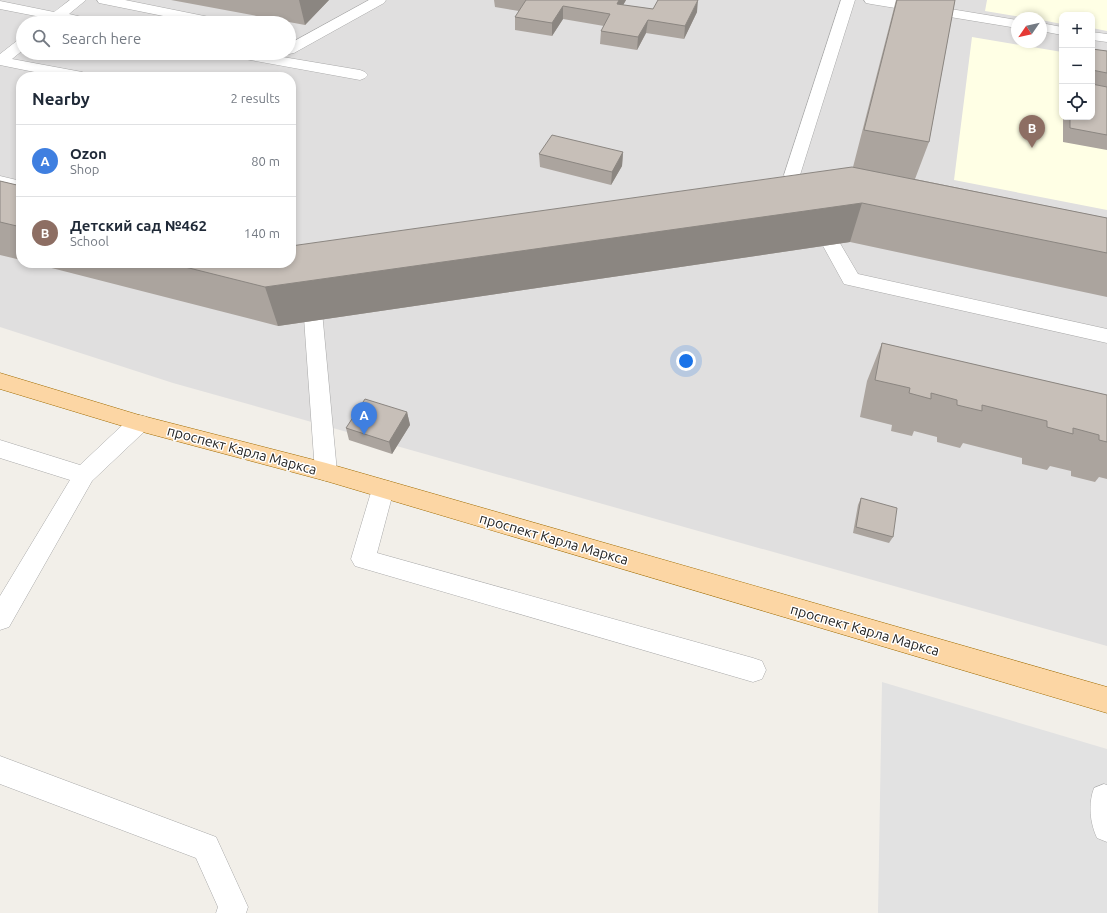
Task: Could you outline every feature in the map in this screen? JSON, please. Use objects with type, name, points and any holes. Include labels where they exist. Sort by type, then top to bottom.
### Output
[{"type":"main road","name":"проспект Карла Маркса","points":[[0,381],[139,423],[326,472],[1107,700]]},
{"type":"lane","points":[[57,16],[79,0]]},
{"type":"lane","points":[[104,0],[184,16]]},
{"type":"lane","points":[[296,46],[379,0]]},
{"type":"lane","points":[[848,0],[784,177],[852,279],[1107,336]]},
{"type":"lane","points":[[871,0],[1011,23]]},
{"type":"lane","points":[[0,5],[38,16]]},
{"type":"lane","points":[[1047,29],[1059,31]]},
{"type":"lane","points":[[1095,36],[1107,38]]},
{"type":"lane","points":[[296,38],[306,40]]},
{"type":"lane","points":[[0,61],[16,48]]},
{"type":"lane","points":[[270,60],[360,75]]},
{"type":"lane","points":[[0,61],[56,72]]},
{"type":"lane","points":[[0,181],[16,185]]},
{"type":"lane","points":[[309,272],[326,472]]},
{"type":"lane","points":[[0,619],[84,475],[139,423]]},
{"type":"lane","points":[[0,449],[84,475]]},
{"type":"lane","points":[[383,489],[363,559],[753,670]]},
{"type":"lane","points":[[0,770],[206,847],[233,908],[231,913]]},
{"type":"lane","points":[[1107,799],[1104,798],[1107,828]]},
{"type":"shaded area","points":[[0,0],[1107,0],[1107,646],[173,383],[0,327]]},
{"type":"shaded area","points":[[987,0],[1107,0],[1107,31],[1095,29],[1095,12],[1059,12],[1059,23],[1047,21],[1047,12],[1011,12],[1011,15],[985,11]]},
{"type":"shaded area","points":[[972,37],[1011,44],[1011,48],[1038,48],[1059,52],[1059,120],[1095,120],[1095,105],[1107,59],[1107,210],[954,180]]},
{"type":"shaded area","points":[[882,682],[1107,749],[1107,913],[878,913]]},
{"type":"building","points":[[526,0],[619,0],[617,4],[653,9],[658,0],[698,0],[685,26],[648,20],[638,37],[601,31],[610,14],[563,6],[552,23],[515,17]]},
{"type":"building","points":[[897,0],[955,0],[929,142],[864,130]]},
{"type":"building","points":[[1095,49],[1107,51],[1107,73],[1095,71]]},
{"type":"building","points":[[1095,85],[1107,87],[1107,135],[1070,128],[1070,120],[1095,120]]},
{"type":"building","points":[[552,135],[623,152],[612,172],[539,154]]},
{"type":"building","points":[[852,167],[1107,218],[1107,253],[862,203],[265,287],[189,268],[296,268],[296,245]]},
{"type":"building","points":[[0,181],[16,185],[16,226],[0,222]]},
{"type":"building","points":[[882,343],[1107,395],[1107,442],[1099,440],[1099,435],[1073,428],[1073,434],[1047,427],[1047,421],[982,405],[982,411],[957,405],[957,400],[931,393],[931,399],[909,393],[910,388],[875,380]]},
{"type":"building","points":[[365,399],[407,412],[389,442],[346,428]]},
{"type":"building","points":[[861,498],[897,508],[893,537],[856,527]]},
{"type":"place","name":"Детский сад №462","points":[[1032,148]]},
{"type":"place","name":"Ozon","points":[[364,435]]}]
